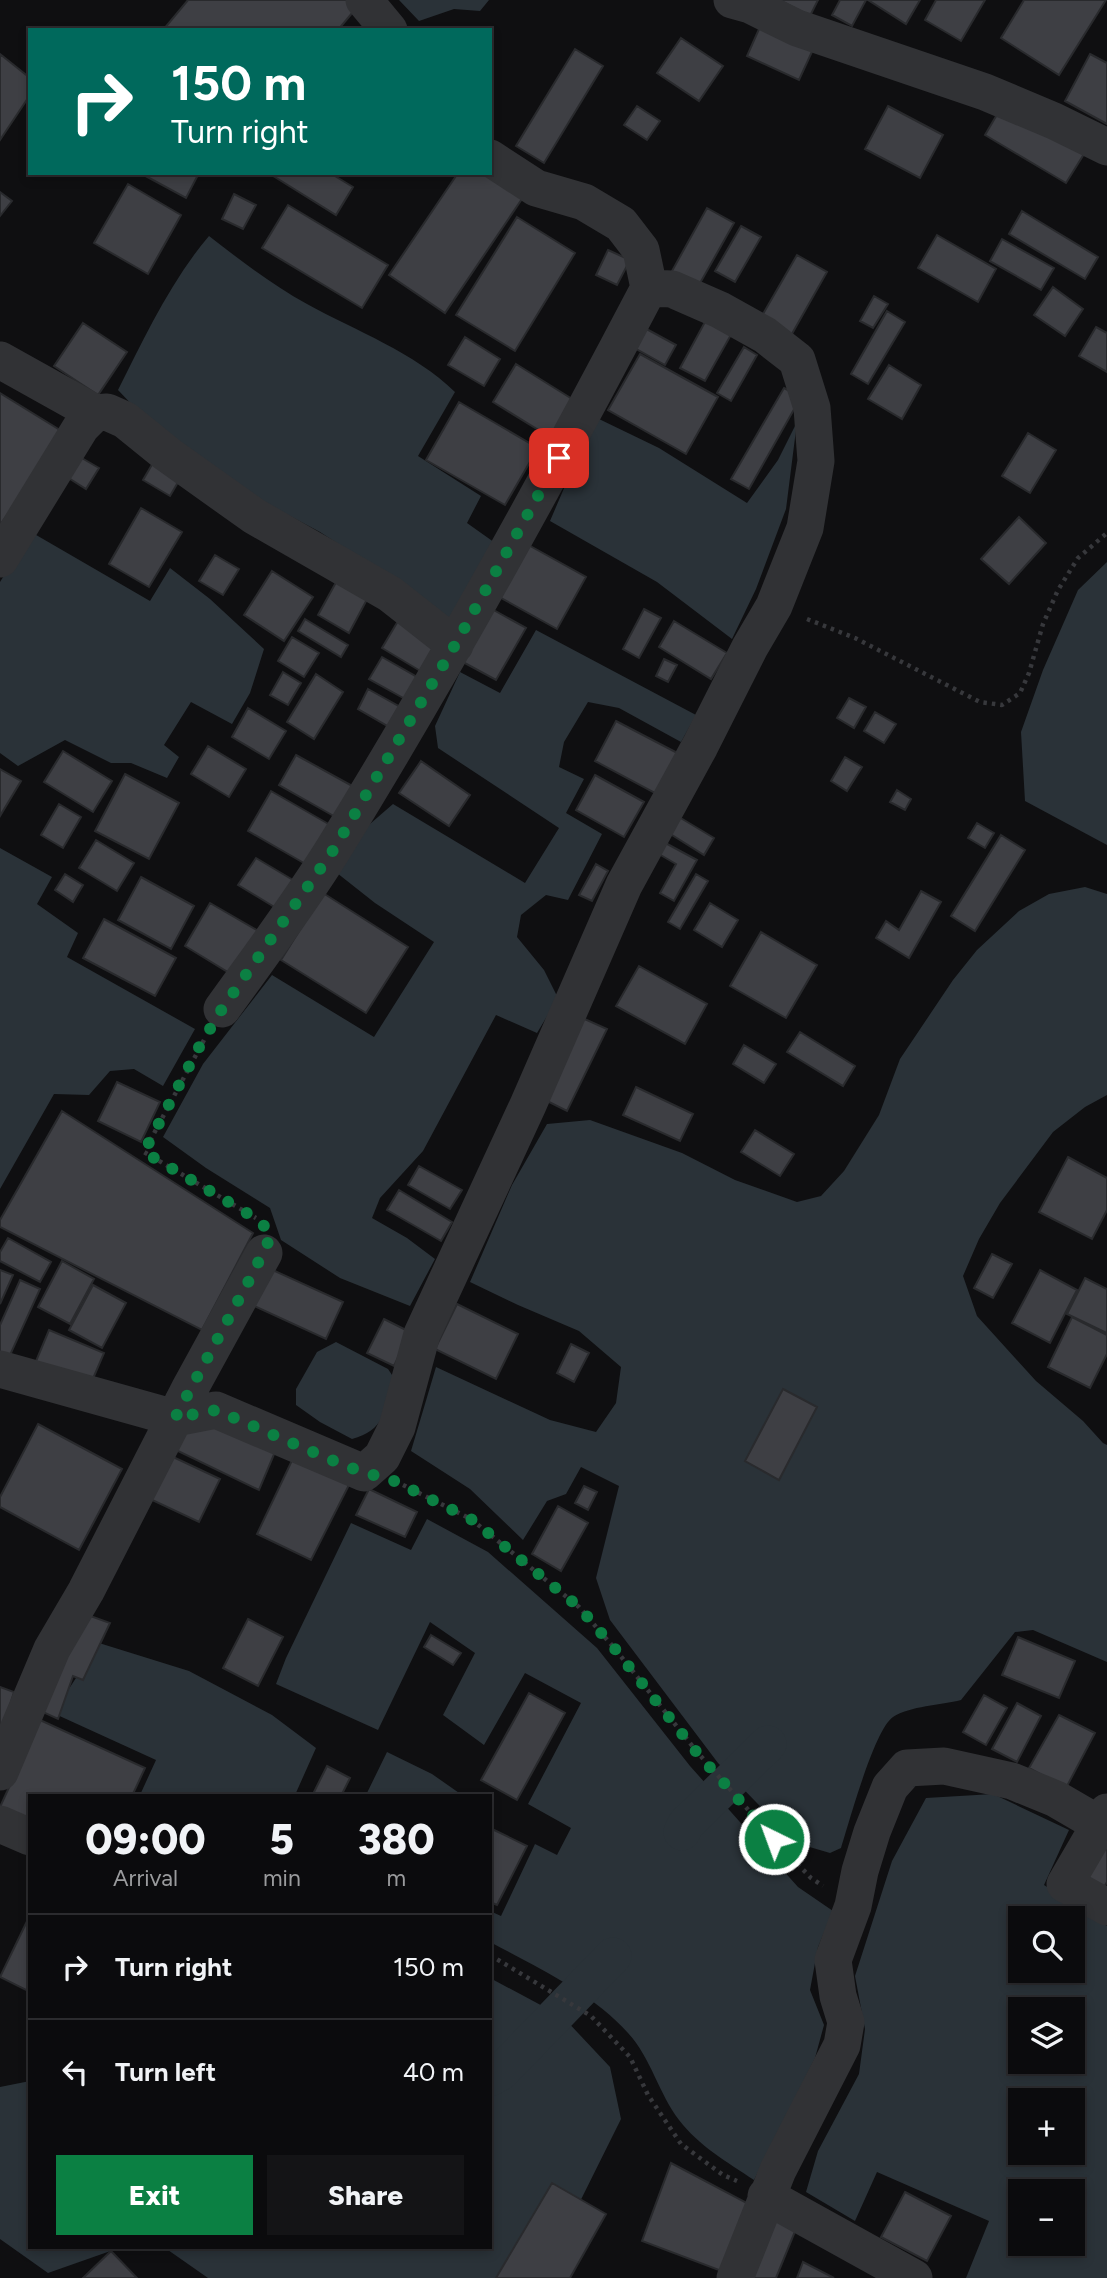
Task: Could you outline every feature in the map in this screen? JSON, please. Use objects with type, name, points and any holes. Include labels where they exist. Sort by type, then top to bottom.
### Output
[{"type":"street","points":[[364,0],[387,28]]},
{"type":"street","points":[[732,0],[750,5],[797,28],[985,92],[1107,147]]},
{"type":"street","points":[[222,1009],[334,849],[455,645],[520,531],[649,288],[641,250],[621,224],[584,202],[536,188],[492,159]]},
{"type":"street","points":[[0,1369],[175,1418],[216,1410],[364,1473],[382,1457],[397,1427],[422,1334],[528,1105],[624,885],[774,606],[805,528],[816,461],[812,408],[797,360],[765,335],[720,310],[672,289],[649,288]]},
{"type":"street","points":[[0,360],[95,413],[107,412],[125,420],[167,454],[254,516],[390,594],[455,645]]},
{"type":"street","points":[[0,559],[81,427],[95,413]]},
{"type":"street","points":[[0,1772],[52,1649],[86,1591],[264,1253]]},
{"type":"street","points":[[735,2278],[766,2196],[842,2045],[846,2022],[838,1996],[833,1960],[853,1906],[872,1832],[890,1787],[907,1768],[944,1766],[1012,1781],[1103,1818],[1065,1884],[1107,1907]]},
{"type":"street","points":[[0,1824],[28,1836]]},
{"type":"street","points":[[766,2196],[914,2278]]},
{"type":"path","points":[[774,606],[855,638],[981,702],[1002,705],[1020,693],[1029,673],[1043,624],[1065,579],[1078,558],[1107,533]]},
{"type":"path","points":[[222,1009],[144,1152],[257,1219],[272,1234],[264,1253]]},
{"type":"path","points":[[364,1473],[388,1478],[471,1519],[579,1607],[698,1754],[774,1839],[811,1878],[853,1906]]},
{"type":"path","points":[[492,1956],[591,2016],[630,2057],[648,2095],[681,2144],[723,2175],[766,2196]]},
{"type":"shaded area","points":[[399,0],[489,0],[480,11],[454,9],[419,21]]},
{"type":"shaded area","points":[[209,236],[281,289],[403,354],[455,392],[418,456],[481,496],[467,523],[498,545],[452,625],[395,581],[320,532],[245,492],[155,429],[118,390],[171,290]]},
{"type":"shaded area","points":[[599,419],[659,448],[747,503],[778,460],[797,422],[786,509],[756,589],[732,639],[657,582],[550,521],[586,437]]},
{"type":"shaded area","points":[[31,532],[150,601],[170,568],[210,599],[264,649],[250,693],[232,724],[191,702],[164,745],[179,757],[167,778],[131,763],[111,763],[65,740],[18,766],[0,753],[0,582]]},
{"type":"shaded area","points":[[1107,562],[1107,845],[1025,801],[1021,732],[1043,670],[1078,590]]},
{"type":"shaded area","points":[[536,630],[696,715],[681,742],[619,708],[588,702],[564,742],[559,767],[584,779],[566,813],[602,834],[568,900],[546,895],[521,915],[517,937],[544,970],[558,998],[537,1033],[496,1015],[423,1151],[380,1198],[372,1218],[407,1238],[435,1259],[410,1306],[340,1278],[281,1240],[270,1208],[163,1137],[203,1064],[272,975],[374,1037],[434,942],[375,903],[337,873],[363,830],[393,804],[525,883],[559,828],[438,748],[435,726],[460,672],[500,693]]},
{"type":"shaded area","points":[[0,848],[52,877],[37,904],[78,933],[67,957],[195,1029],[163,1086],[134,1069],[110,1071],[89,1095],[54,1094],[0,1189]]},
{"type":"shaded area","points":[[1085,887],[1107,894],[1107,1095],[1085,1107],[1053,1132],[1000,1203],[979,1239],[963,1276],[977,1316],[1036,1381],[1107,1445],[1107,1662],[1033,1630],[1015,1632],[961,1700],[908,1710],[893,1717],[886,1725],[870,1758],[841,1848],[830,1853],[796,1843],[718,1763],[610,1620],[596,1578],[619,1486],[581,1467],[566,1494],[547,1501],[523,1540],[470,1489],[411,1451],[436,1367],[550,1420],[596,1432],[616,1403],[621,1367],[579,1331],[470,1282],[512,1185],[547,1124],[590,1120],[682,1153],[735,1180],[797,1202],[821,1196],[844,1171],[879,1115],[900,1059],[953,980],[977,950],[1019,911],[1049,894]]},
{"type":"shaded area","points":[[336,1342],[388,1369],[396,1381],[386,1410],[377,1425],[352,1439],[296,1405],[296,1389],[317,1352]]},
{"type":"shaded area","points":[[427,1519],[488,1552],[597,1648],[690,1766],[798,1887],[833,1911],[818,1947],[810,1990],[824,2025],[815,2058],[754,2180],[695,2138],[679,2120],[636,2043],[614,2019],[581,1993],[492,1943],[492,1912],[501,1916],[535,1844],[557,1855],[571,1828],[528,1804],[581,1703],[525,1673],[484,1745],[443,1715],[475,1653],[430,1622],[378,1730],[276,1684],[351,1523],[411,1550]]},
{"type":"shaded area","points":[[99,1643],[189,1671],[272,1715],[316,1748],[295,1794],[140,1794],[156,1760],[53,1713]]},
{"type":"shaded area","points":[[387,1752],[432,1774],[461,1794],[366,1794]]},
{"type":"shaded area","points":[[993,1794],[1069,1830],[1044,1885],[1076,1906],[1008,1906],[1008,1983],[1085,1983],[1085,1912],[1107,1926],[1107,2278],[966,2278],[989,2221],[877,2172],[855,2221],[806,2192],[818,2151],[859,2074],[865,2029],[855,1976],[892,1861],[926,1798]]},
{"type":"shaded area","points":[[492,1979],[563,2017],[610,2067],[621,2119],[544,2274],[546,2278],[208,2278],[168,2250],[144,2249],[492,2249]]},
{"type":"shaded area","points":[[28,2081],[28,2249],[116,2249],[48,2273],[0,2239],[0,2087]]},
{"type":"building","points":[[188,0],[351,0],[358,6],[340,28],[165,28]]},
{"type":"building","points":[[779,0],[818,0],[810,16]]},
{"type":"building","points":[[840,0],[866,0],[852,26],[832,15]]},
{"type":"building","points":[[868,0],[920,0],[906,24]]},
{"type":"building","points":[[936,0],[985,0],[961,41],[925,20]]},
{"type":"building","points":[[1024,0],[1106,0],[1059,75],[1001,38]]},
{"type":"building","points":[[763,20],[816,43],[799,80],[747,56]]},
{"type":"building","points":[[681,38],[723,66],[699,101],[657,73]]},
{"type":"building","points":[[575,49],[603,66],[544,163],[516,146]]},
{"type":"building","points":[[0,54],[28,76],[28,98],[0,140]]},
{"type":"building","points":[[1090,54],[1107,63],[1107,124],[1065,101]]},
{"type":"building","points":[[637,106],[660,121],[647,140],[624,125]]},
{"type":"building","points":[[888,106],[943,135],[920,178],[865,149]]},
{"type":"building","points":[[1002,106],[1084,154],[1066,183],[985,135]]},
{"type":"building","points":[[492,174],[528,190],[445,313],[389,275],[457,175]]},
{"type":"building","points":[[144,175],[198,175],[186,198]]},
{"type":"building","points":[[272,175],[333,175],[353,187],[336,215]]},
{"type":"building","points":[[128,184],[181,215],[148,274],[94,243]]},
{"type":"building","points":[[0,192],[12,201],[0,216]]},
{"type":"building","points":[[234,194],[256,205],[243,229],[222,219]]},
{"type":"building","points":[[288,205],[388,265],[362,308],[262,248]]},
{"type":"building","points":[[707,208],[734,223],[699,285],[672,271]]},
{"type":"building","points":[[1022,211],[1098,257],[1085,279],[1009,234]]},
{"type":"building","points":[[517,217],[575,253],[515,351],[456,315]]},
{"type":"building","points":[[741,226],[761,237],[735,282],[715,271]]},
{"type":"building","points":[[937,235],[996,269],[978,302],[918,268]]},
{"type":"building","points":[[1002,239],[1054,268],[1041,290],[990,261]]},
{"type":"building","points":[[608,250],[630,260],[617,285],[596,275]]},
{"type":"building","points":[[797,255],[827,272],[789,339],[759,321]]},
{"type":"building","points":[[1053,287],[1083,309],[1065,336],[1034,315]]},
{"type":"building","points":[[874,296],[888,304],[873,328],[860,321]]},
{"type":"building","points":[[887,311],[905,322],[868,384],[851,374]]},
{"type":"building","points":[[706,320],[732,333],[705,381],[680,368]]},
{"type":"building","points":[[83,323],[127,352],[98,395],[54,366]]},
{"type":"building","points":[[641,326],[676,345],[665,365],[631,346]]},
{"type":"building","points":[[1096,327],[1107,333],[1107,372],[1079,356]]},
{"type":"building","points":[[465,337],[500,359],[484,386],[448,365]]},
{"type":"building","points":[[744,347],[757,355],[731,401],[717,393]]},
{"type":"building","points":[[640,354],[718,397],[686,454],[608,410]]},
{"type":"building","points":[[516,364],[577,402],[553,439],[493,402]]},
{"type":"building","points":[[889,365],[921,385],[902,419],[868,399]]},
{"type":"building","points":[[784,388],[801,397],[749,489],[731,479]]},
{"type":"building","points":[[0,393],[68,435],[0,525]]},
{"type":"building","points":[[459,402],[538,448],[505,505],[426,460]]},
{"type":"building","points":[[1028,433],[1056,450],[1030,493],[1002,476]]},
{"type":"building","points":[[157,456],[184,472],[170,496],[143,480]]},
{"type":"building","points":[[80,457],[99,468],[86,489],[67,477]]},
{"type":"building","points":[[141,508],[182,532],[149,587],[109,564]]},
{"type":"building","points":[[1019,517],[1046,543],[1009,584],[981,559]]},
{"type":"building","points":[[523,542],[586,577],[557,629],[494,594]]},
{"type":"building","points":[[215,555],[239,569],[223,595],[199,581]]},
{"type":"building","points":[[272,571],[313,597],[284,641],[244,615]]},
{"type":"building","points":[[340,575],[371,592],[349,633],[318,615]]},
{"type":"building","points":[[490,608],[526,628],[496,680],[461,661]]},
{"type":"building","points":[[644,609],[661,618],[639,658],[623,649]]},
{"type":"building","points":[[305,619],[348,645],[341,657],[298,631]]},
{"type":"building","points":[[398,621],[438,645],[422,672],[382,648]]},
{"type":"building","points":[[674,621],[727,653],[711,679],[659,647]]},
{"type":"building","points":[[292,637],[319,653],[304,677],[278,661]]},
{"type":"building","points":[[382,657],[417,677],[405,699],[369,679]]},
{"type":"building","points":[[664,659],[677,665],[668,682],[656,676]]},
{"type":"building","points":[[283,672],[301,683],[288,705],[270,695]]},
{"type":"building","points":[[316,674],[343,692],[314,739],[287,722]]},
{"type":"building","points":[[368,689],[402,708],[391,728],[358,709]]},
{"type":"building","points":[[849,698],[866,707],[854,728],[837,718]]},
{"type":"building","points":[[248,708],[286,731],[269,759],[232,737]]},
{"type":"building","points":[[875,712],[896,724],[884,743],[864,731]]},
{"type":"building","points":[[616,721],[687,758],[666,799],[595,761]]},
{"type":"building","points":[[208,746],[246,769],[229,797],[191,774]]},
{"type":"building","points":[[63,751],[112,781],[93,812],[44,782]]},
{"type":"building","points":[[296,755],[356,788],[339,819],[279,785]]},
{"type":"building","points":[[845,757],[862,767],[847,791],[831,781]]},
{"type":"building","points":[[421,761],[470,795],[449,826],[399,793]]},
{"type":"building","points":[[0,769],[21,781],[0,816]]},
{"type":"building","points":[[125,774],[179,803],[149,859],[95,831]]},
{"type":"building","points":[[595,775],[644,802],[624,837],[576,810]]},
{"type":"building","points":[[897,790],[911,799],[905,810],[890,802]]},
{"type":"building","points":[[271,791],[332,826],[309,866],[248,831]]},
{"type":"building","points":[[59,804],[81,817],[63,848],[41,835]]},
{"type":"building","points":[[674,814],[714,838],[704,855],[664,830]]},
{"type":"building","points":[[977,823],[994,833],[985,848],[968,838]]},
{"type":"building","points":[[1001,835],[1025,850],[975,931],[951,916]]},
{"type":"building","points":[[658,839],[697,860],[674,901],[660,893],[676,864],[652,850]]},
{"type":"building","points":[[96,840],[134,863],[117,891],[79,868]]},
{"type":"building","points":[[256,858],[293,880],[276,908],[238,885]]},
{"type":"building","points":[[596,864],[608,871],[592,901],[579,895]]},
{"type":"building","points":[[65,874],[83,885],[73,902],[55,890]]},
{"type":"building","points":[[696,874],[708,881],[680,929],[668,922]]},
{"type":"building","points":[[141,877],[194,906],[171,949],[118,920]]},
{"type":"building","points":[[921,891],[941,902],[909,958],[876,938],[886,921],[899,930]]},
{"type":"building","points":[[323,893],[408,947],[366,1013],[281,960]]},
{"type":"building","points":[[210,903],[262,933],[236,977],[185,946]]},
{"type":"building","points":[[710,903],[738,920],[722,947],[694,930]]},
{"type":"building","points":[[104,919],[176,958],[155,996],[83,958]]},
{"type":"building","points":[[761,932],[817,965],[786,1018],[730,986]]},
{"type":"building","points":[[639,966],[707,1004],[685,1044],[616,1006]]},
{"type":"building","points":[[578,1016],[607,1029],[567,1111],[539,1097]]},
{"type":"building","points":[[800,1032],[855,1066],[843,1086],[787,1052]]},
{"type":"building","points":[[744,1045],[776,1064],[764,1083],[733,1064]]},
{"type":"building","points":[[117,1082],[160,1102],[141,1142],[98,1121]]},
{"type":"building","points":[[636,1087],[693,1114],[680,1141],[623,1115]]},
{"type":"building","points":[[62,1111],[253,1233],[202,1330],[0,1227],[0,1220]]},
{"type":"building","points":[[755,1130],[794,1154],[780,1176],[741,1152]]},
{"type":"building","points":[[1068,1157],[1107,1178],[1107,1210],[1092,1239],[1039,1212]]},
{"type":"building","points":[[419,1166],[462,1190],[450,1209],[408,1185]]},
{"type":"building","points":[[399,1190],[452,1222],[441,1241],[387,1210]]},
{"type":"building","points":[[8,1238],[51,1262],[40,1282],[0,1261],[0,1252]]},
{"type":"building","points":[[992,1254],[1012,1264],[993,1298],[974,1288]]},
{"type":"building","points":[[62,1261],[94,1279],[70,1324],[38,1307]]},
{"type":"building","points":[[266,1267],[343,1302],[326,1339],[250,1304]]},
{"type":"building","points":[[0,1270],[13,1275],[0,1304]]},
{"type":"building","points":[[1040,1270],[1077,1290],[1050,1343],[1012,1323]]},
{"type":"building","points":[[1085,1278],[1107,1289],[1107,1333],[1067,1314]]},
{"type":"building","points":[[20,1280],[40,1289],[6,1364],[0,1361],[0,1325]]},
{"type":"building","points":[[93,1285],[126,1303],[102,1348],[69,1330]]},
{"type":"building","points":[[457,1304],[518,1334],[496,1379],[435,1349]]},
{"type":"building","points":[[1072,1317],[1107,1335],[1107,1354],[1090,1388],[1048,1367]]},
{"type":"building","points":[[384,1319],[410,1332],[394,1366],[367,1353]]},
{"type":"building","points":[[49,1330],[104,1353],[89,1388],[34,1366]]},
{"type":"building","points":[[571,1344],[589,1353],[574,1382],[557,1373]]},
{"type":"building","points":[[783,1389],[817,1407],[779,1480],[745,1461]]},
{"type":"building","points":[[168,1393],[283,1433],[259,1490],[151,1438]]},
{"type":"building","points":[[38,1424],[122,1469],[79,1550],[0,1507],[0,1497]]},
{"type":"building","points":[[296,1452],[353,1477],[311,1560],[257,1534]]},
{"type":"building","points":[[171,1456],[220,1479],[199,1522],[150,1499]]},
{"type":"building","points":[[584,1486],[597,1492],[588,1510],[575,1503]]},
{"type":"building","points":[[369,1489],[417,1512],[405,1537],[356,1515]]},
{"type":"building","points":[[558,1506],[588,1523],[561,1571],[532,1554]]},
{"type":"building","points":[[60,1605],[110,1623],[83,1680],[73,1676],[58,1719],[21,1702]]},
{"type":"building","points":[[248,1619],[283,1637],[258,1686],[223,1668]]},
{"type":"building","points":[[431,1635],[461,1653],[453,1665],[424,1647]]},
{"type":"building","points":[[1018,1637],[1075,1661],[1059,1698],[1002,1675]]},
{"type":"building","points":[[0,1687],[14,1692],[0,1737]]},
{"type":"building","points":[[529,1693],[565,1713],[517,1800],[481,1780]]},
{"type":"building","points":[[984,1695],[1007,1708],[986,1745],[963,1732]]},
{"type":"building","points":[[1017,1703],[1041,1716],[1017,1762],[992,1749]]},
{"type":"building","points":[[1059,1715],[1095,1733],[1066,1788],[1029,1768]]},
{"type":"building","points":[[40,1720],[145,1768],[133,1794],[28,1794],[28,1820],[0,1807]]},
{"type":"building","points":[[327,1766],[350,1778],[342,1794],[313,1794]]},
{"type":"building","points":[[1107,1822],[1107,1882],[1098,1898],[1072,1882]]},
{"type":"building","points":[[492,1829],[527,1846],[497,1905],[492,1903]]},
{"type":"building","points":[[28,1919],[28,1991],[0,1977]]},
{"type":"building","points":[[671,2163],[796,2229],[776,2278],[740,2278],[642,2241]]},
{"type":"building","points":[[552,2183],[606,2214],[570,2278],[496,2278]]},
{"type":"building","points":[[905,2192],[951,2216],[927,2261],[881,2237]]},
{"type":"building","points":[[111,2251],[137,2278],[83,2278]]},
{"type":"building","points":[[803,2262],[834,2278],[797,2278]]},
{"type":"waterway","points":[[682,1832],[686,1824],[768,1744]]},
{"type":"waterway","points":[[492,2077],[501,2072],[613,1956]]},
{"type":"route","points":[[559,458],[455,645],[334,849],[222,1009],[144,1152],[257,1219],[272,1234],[175,1418],[216,1410],[364,1473],[388,1478],[471,1519],[579,1607],[698,1754],[774,1839]]}]
